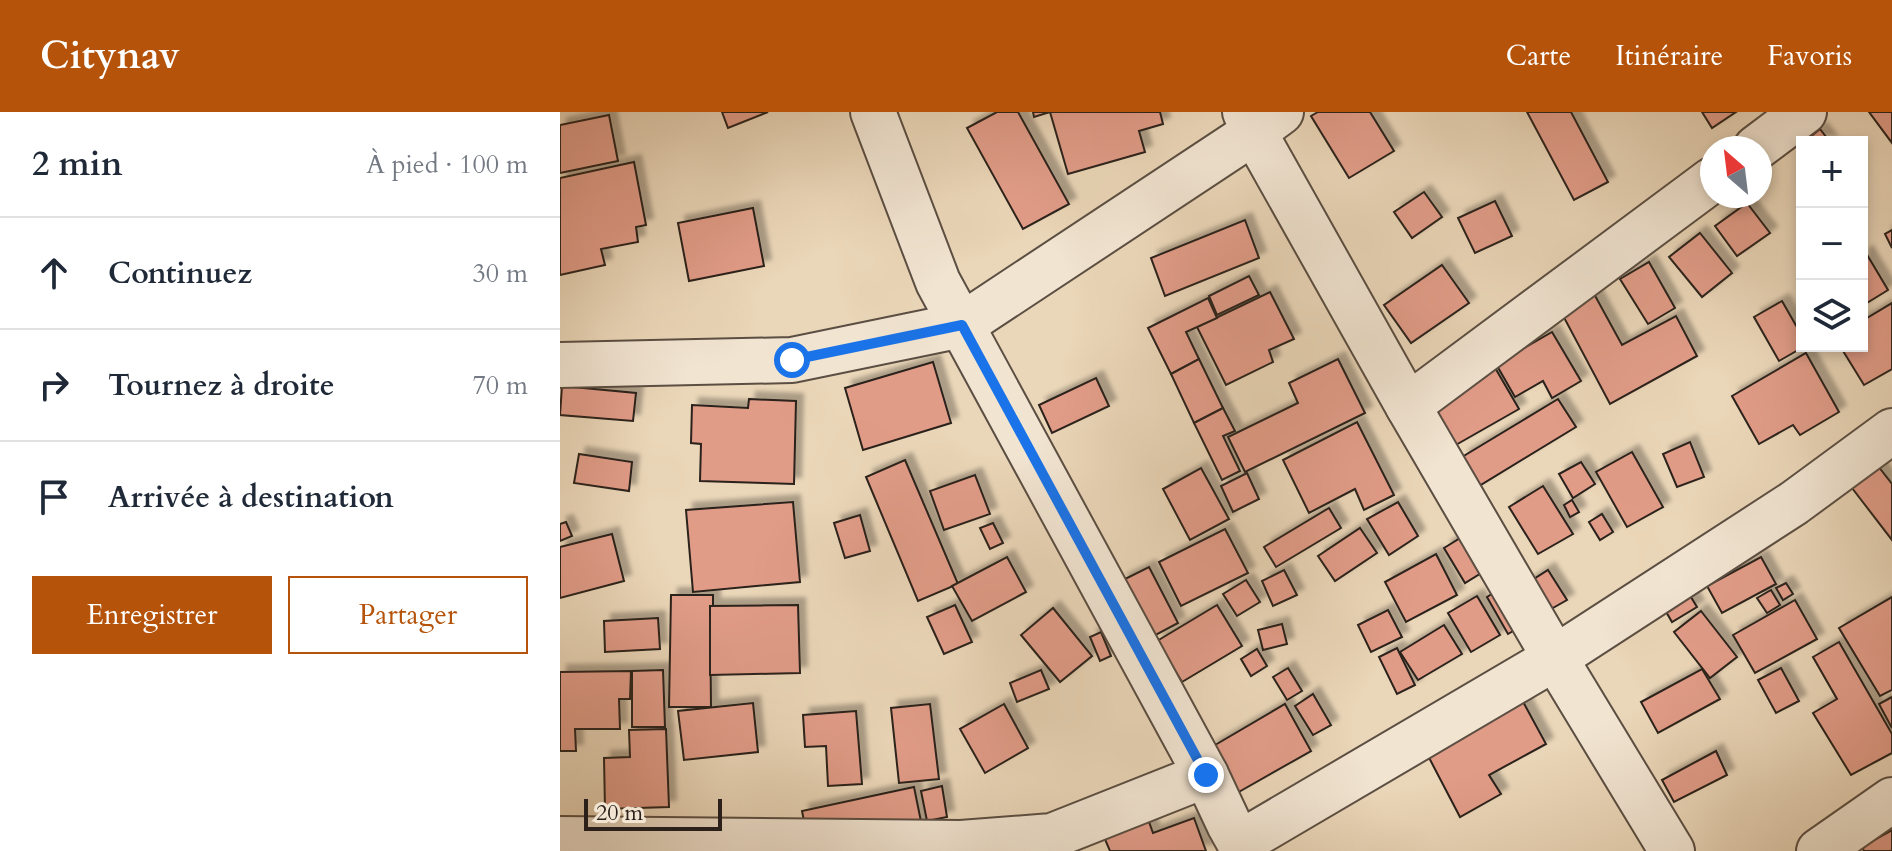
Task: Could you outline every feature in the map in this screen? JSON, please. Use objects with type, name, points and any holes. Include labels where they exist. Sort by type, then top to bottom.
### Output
[{"type":"street","points":[[873,112],[938,282],[1206,775],[1242,847],[1555,658],[1794,503],[1892,431]]},
{"type":"street","points":[[1772,136],[1804,112]]},
{"type":"street","points":[[560,365],[792,360],[962,325],[1260,119],[1408,406],[1672,851]]},
{"type":"street","points":[[1408,406],[1700,189]]},
{"type":"street","points":[[560,839],[961,843],[1052,836],[1206,775]]},
{"type":"street","points":[[1819,851],[1892,800]]},
{"type":"building","points":[[722,112],[768,112],[728,128]]},
{"type":"building","points":[[997,112],[1018,112],[1069,204],[1023,229],[967,128]]},
{"type":"building","points":[[1033,112],[1050,112],[1034,117]]},
{"type":"building","points":[[1050,112],[1160,112],[1163,124],[1139,131],[1145,152],[1068,174]]},
{"type":"building","points":[[1318,112],[1370,112],[1394,151],[1349,178],[1311,116]]},
{"type":"building","points":[[1527,112],[1571,112],[1608,182],[1574,200]]},
{"type":"building","points":[[1702,112],[1736,112],[1712,128]]},
{"type":"building","points":[[1869,112],[1892,112],[1892,143]]},
{"type":"building","points":[[609,115],[618,161],[560,173],[560,125]]},
{"type":"building","points":[[1820,129],[1825,136],[1811,136]]},
{"type":"building","points":[[634,162],[646,225],[636,227],[638,242],[601,249],[605,265],[560,275],[560,178]]},
{"type":"building","points":[[1424,192],[1442,217],[1412,238],[1394,212]]},
{"type":"building","points":[[1495,201],[1512,236],[1475,253],[1458,218]]},
{"type":"building","points":[[753,208],[764,266],[689,281],[678,223]]},
{"type":"building","points":[[1740,208],[1751,208],[1770,233],[1737,256],[1715,226]]},
{"type":"building","points":[[1245,220],[1259,258],[1165,296],[1151,258]]},
{"type":"building","points":[[1892,230],[1892,248],[1885,234]]},
{"type":"building","points":[[1700,233],[1732,273],[1702,297],[1669,257]]},
{"type":"building","points":[[1868,256],[1888,290],[1868,302]]},
{"type":"building","points":[[1649,262],[1675,308],[1648,324],[1620,279]]},
{"type":"building","points":[[1442,265],[1469,303],[1411,343],[1384,305]]},
{"type":"building","points":[[1249,276],[1259,295],[1217,315],[1209,296]]},
{"type":"building","points":[[1270,292],[1294,339],[1269,350],[1273,362],[1226,385],[1197,327]]},
{"type":"building","points":[[1593,292],[1622,345],[1676,316],[1697,356],[1610,404],[1560,310]]},
{"type":"building","points":[[1208,298],[1217,318],[1186,332],[1199,359],[1171,374],[1148,328]]},
{"type":"building","points":[[1782,301],[1796,326],[1796,351],[1779,361],[1754,317]]},
{"type":"building","points":[[1892,303],[1892,369],[1864,385],[1844,352],[1868,352],[1868,317]]},
{"type":"building","points":[[1552,332],[1581,381],[1552,398],[1543,381],[1515,397],[1496,364]]},
{"type":"building","points":[[1806,353],[1839,412],[1800,435],[1793,425],[1759,444],[1732,396]]},
{"type":"building","points":[[1199,359],[1223,408],[1194,423],[1171,374]]},
{"type":"building","points":[[1338,359],[1365,413],[1245,472],[1228,437],[1298,403],[1289,383]]},
{"type":"building","points":[[933,362],[951,423],[863,450],[845,388]]},
{"type":"building","points":[[1494,366],[1519,409],[1454,446],[1429,403]]},
{"type":"building","points":[[1096,378],[1109,406],[1052,433],[1039,405]]},
{"type":"building","points":[[562,386],[636,393],[633,421],[560,415]]},
{"type":"building","points":[[749,399],[796,401],[794,484],[700,481],[701,444],[691,443],[692,405],[748,408]]},
{"type":"building","points":[[1558,399],[1576,427],[1479,486],[1462,457]]},
{"type":"building","points":[[1223,408],[1235,431],[1223,436],[1240,471],[1222,480],[1194,423]]},
{"type":"building","points":[[1357,422],[1394,495],[1364,510],[1355,489],[1309,513],[1283,460]]},
{"type":"building","points":[[1690,442],[1704,477],[1677,487],[1663,454]]},
{"type":"building","points":[[1632,452],[1663,507],[1627,527],[1596,472]]},
{"type":"building","points":[[579,454],[632,462],[629,491],[574,483]]},
{"type":"building","points":[[905,460],[958,584],[918,601],[866,477]]},
{"type":"building","points":[[1581,462],[1595,484],[1573,498],[1559,474]]},
{"type":"building","points":[[1878,466],[1892,484],[1892,540],[1852,488]]},
{"type":"building","points":[[1201,468],[1229,519],[1190,540],[1163,489]]},
{"type":"building","points":[[1247,473],[1259,499],[1233,512],[1221,486]]},
{"type":"building","points":[[975,475],[990,514],[944,530],[930,491]]},
{"type":"building","points":[[1543,486],[1573,534],[1538,554],[1509,507]]},
{"type":"building","points":[[1572,500],[1579,512],[1570,517],[1564,505]]},
{"type":"building","points":[[793,502],[800,582],[693,592],[686,510]]},
{"type":"building","points":[[1398,502],[1418,536],[1389,555],[1367,519]]},
{"type":"building","points":[[1329,508],[1341,528],[1276,567],[1264,547]]},
{"type":"building","points":[[1602,514],[1613,532],[1600,540],[1589,522]]},
{"type":"building","points":[[860,515],[870,551],[845,558],[834,523]]},
{"type":"building","points":[[566,522],[572,536],[560,541],[560,524]]},
{"type":"building","points":[[993,523],[1003,543],[990,549],[980,528]]},
{"type":"building","points":[[1360,528],[1377,553],[1335,581],[1318,556]]},
{"type":"building","points":[[1225,529],[1248,573],[1181,606],[1159,562]]},
{"type":"building","points":[[1470,532],[1491,567],[1465,583],[1444,548]]},
{"type":"building","points":[[612,534],[624,581],[560,598],[560,547]]},
{"type":"building","points":[[1436,554],[1457,595],[1406,622],[1385,582]]},
{"type":"building","points":[[1007,557],[1026,592],[972,621],[952,586]]},
{"type":"building","points":[[1761,557],[1776,584],[1722,613],[1707,586]]},
{"type":"building","points":[[1149,567],[1178,623],[1150,638],[1121,581]]},
{"type":"building","points":[[1284,570],[1297,595],[1273,606],[1262,581]]},
{"type":"building","points":[[1548,570],[1567,600],[1544,613],[1526,584]]},
{"type":"building","points":[[1246,580],[1260,602],[1237,616],[1223,594]]},
{"type":"building","points":[[1786,583],[1793,594],[1783,600],[1776,588]]},
{"type":"building","points":[[1683,584],[1697,607],[1672,622],[1658,598]]},
{"type":"building","points":[[1498,590],[1520,627],[1508,634],[1487,597]]},
{"type":"building","points":[[1771,590],[1780,605],[1767,613],[1757,598]]},
{"type":"building","points":[[671,595],[713,595],[713,606],[710,606],[711,707],[669,707]]},
{"type":"building","points":[[1477,596],[1500,635],[1471,652],[1448,613]]},
{"type":"building","points":[[1892,597],[1892,690],[1880,696],[1839,628]]},
{"type":"building","points":[[1795,600],[1817,639],[1755,673],[1733,635]]},
{"type":"building","points":[[798,605],[800,673],[710,675],[710,606]]},
{"type":"building","points":[[955,605],[972,642],[944,654],[927,617]]},
{"type":"building","points":[[1217,605],[1242,646],[1182,682],[1157,641]]},
{"type":"building","points":[[1053,608],[1092,656],[1060,682],[1021,635]]},
{"type":"building","points":[[1388,610],[1402,637],[1371,652],[1358,625]]},
{"type":"building","points":[[1701,611],[1737,657],[1710,678],[1674,632]]},
{"type":"building","points":[[658,618],[660,649],[605,652],[604,621]]},
{"type":"building","points":[[1282,624],[1287,644],[1263,650],[1258,630]]},
{"type":"building","points":[[1444,625],[1462,654],[1418,680],[1400,652]]},
{"type":"building","points":[[1101,632],[1111,656],[1100,661],[1090,637]]},
{"type":"building","points":[[1839,642],[1892,734],[1892,753],[1851,775],[1813,713],[1837,699],[1813,657]]},
{"type":"building","points":[[1397,648],[1415,685],[1397,694],[1379,657]]},
{"type":"building","points":[[1257,649],[1267,666],[1251,676],[1241,659]]},
{"type":"building","points":[[1288,668],[1302,691],[1287,700],[1273,677]]},
{"type":"building","points":[[1781,668],[1799,701],[1776,713],[1758,680]]},
{"type":"building","points":[[1702,669],[1720,699],[1658,733],[1641,702]]},
{"type":"building","points":[[663,670],[665,727],[632,727],[632,671]]},
{"type":"building","points":[[1041,670],[1049,689],[1017,702],[1010,683]]},
{"type":"building","points":[[631,671],[630,699],[619,699],[620,729],[575,729],[576,751],[560,751],[560,672]]},
{"type":"building","points":[[1313,694],[1331,725],[1313,735],[1295,706]]},
{"type":"building","points":[[1892,697],[1892,728],[1879,704]]},
{"type":"building","points":[[1521,698],[1546,744],[1489,775],[1501,794],[1460,817],[1425,750]]},
{"type":"building","points":[[753,703],[758,752],[684,760],[678,711]]},
{"type":"building","points":[[930,704],[939,779],[899,783],[891,708]]},
{"type":"building","points":[[1004,704],[1028,748],[985,773],[960,729]]},
{"type":"building","points":[[1285,704],[1311,751],[1237,793],[1210,748]]},
{"type":"building","points":[[856,711],[862,784],[828,786],[826,746],[805,747],[803,715]]},
{"type":"building","points":[[666,729],[669,807],[605,809],[604,758],[630,757],[629,730]]},
{"type":"building","points":[[1716,751],[1727,775],[1674,802],[1662,780]]},
{"type":"building","points":[[942,786],[947,817],[927,821],[921,791]]},
{"type":"building","points":[[914,787],[927,851],[810,851],[802,811]]},
{"type":"building","points":[[1194,818],[1206,851],[1110,851],[1104,837],[1148,819],[1153,833]]},
{"type":"building","points":[[1892,830],[1892,851],[1864,851],[1862,847]]},
{"type":"route","points":[[792,360],[962,325],[1206,775]]}]
